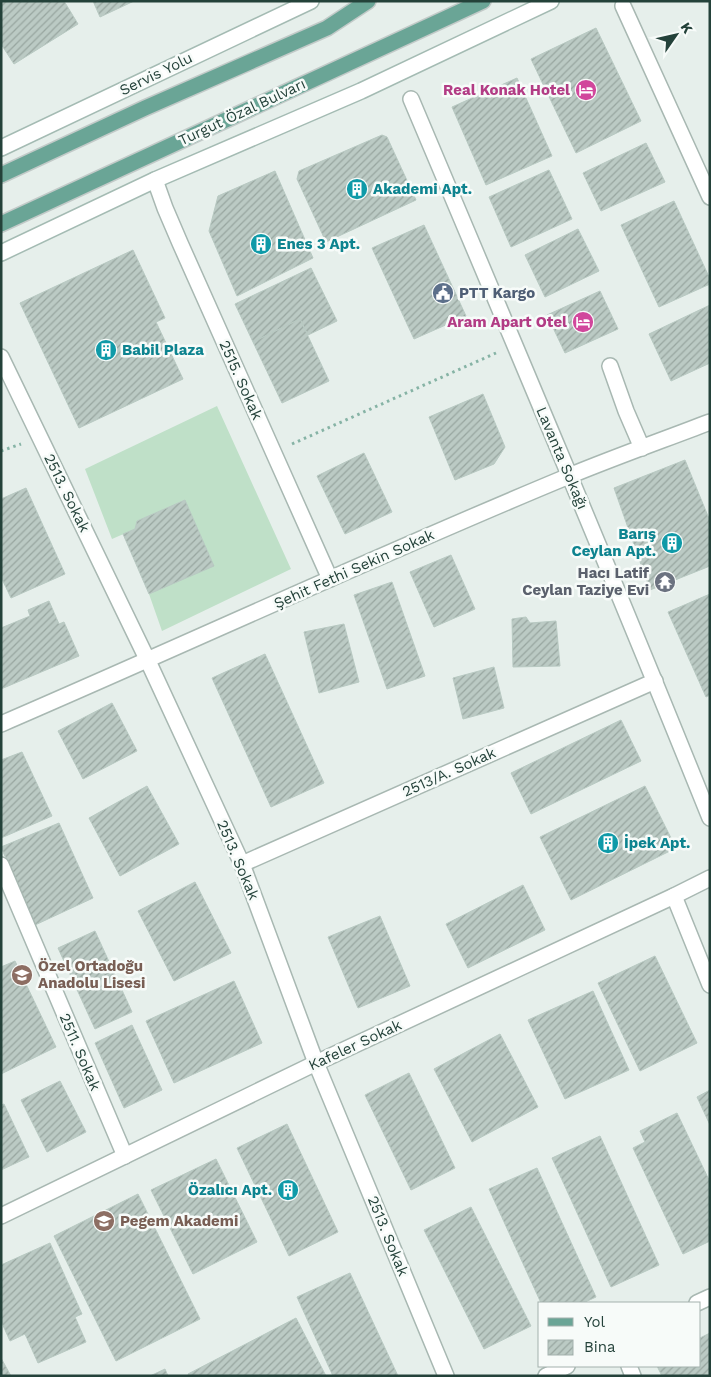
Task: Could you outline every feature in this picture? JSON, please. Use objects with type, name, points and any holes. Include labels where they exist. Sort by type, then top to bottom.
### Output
[{"type":"main road","points":[[1,176],[154,104],[327,28],[368,1]]},
{"type":"main road","name":"Turgut Özal Bulvarı","points":[[1,224],[482,1]]},
{"type":"street","name":"Servis Yolu","points":[[1,148],[311,1]]},
{"type":"street","points":[[1,254],[155,180],[360,91],[551,1]]},
{"type":"street","points":[[623,6],[710,197]]},
{"type":"street","name":"Lavanta Sokağı","points":[[411,99],[570,476],[710,818]]},
{"type":"street","name":"2515. Sokak","points":[[155,180],[180,243],[330,579]]},
{"type":"street","name":"2513. Sokak","points":[[1,357],[148,661],[242,864],[316,1063],[446,1376]]},
{"type":"street","points":[[610,366],[642,448]]},
{"type":"street","name":"Şehit Fethi Sekin Sokak","points":[[1,724],[570,476],[710,422]]},
{"type":"street","name":"2513/A. Sokak","points":[[242,864],[655,681]]},
{"type":"street","name":"2511. Sokak","points":[[1,865],[124,1156]]},
{"type":"street","name":"Kafeler Sokak","points":[[1,1216],[316,1063],[710,878]]},
{"type":"street","points":[[674,896],[710,985]]},
{"type":"street","points":[[546,1376],[565,1367]]},
{"type":"path","points":[[273,452],[515,345]]},
{"type":"green space","points":[[217,406],[291,569],[162,631],[149,594],[185,500],[137,521],[135,529],[112,539],[85,469]]},
{"type":"building","points":[[1,1],[64,1],[78,24],[14,64],[1,44]]},
{"type":"building","points":[[93,1],[134,1],[100,17]]},
{"type":"building","name":"Real Konak Hotel","points":[[596,28],[641,121],[576,153],[531,59]]},
{"type":"building","points":[[517,78],[552,156],[486,185],[452,107]]},
{"type":"building","name":"Akademi Apt.","points":[[382,135],[387,137],[416,200],[326,242],[297,179],[299,171]]},
{"type":"building","points":[[646,143],[665,182],[601,211],[583,173]]},
{"type":"building","points":[[549,170],[572,219],[511,247],[489,197]]},
{"type":"building","name":"Enes 3 Apt.","points":[[275,171],[313,258],[237,296],[209,231],[218,196]]},
{"type":"building","points":[[674,201],[710,279],[710,284],[659,307],[621,225]]},
{"type":"building","points":[[424,225],[466,316],[414,339],[372,248]]},
{"type":"building","points":[[578,229],[599,271],[545,297],[525,255]]},
{"type":"building","name":"Babil Plaza","points":[[133,250],[165,318],[156,322],[183,379],[79,428],[20,303]]},
{"type":"building","points":[[311,268],[337,321],[308,335],[300,319],[253,342],[235,304]]},
{"type":"building","name":"Aram Apart Otel","points":[[600,291],[618,329],[565,353],[547,315]]},
{"type":"building","points":[[710,305],[710,363],[671,381],[649,334]]},
{"type":"building","points":[[300,319],[329,381],[282,403],[253,342]]},
{"type":"building","points":[[483,394],[505,447],[494,464],[455,480],[429,417]]},
{"type":"building","points":[[364,453],[392,512],[345,534],[317,476]]},
{"type":"building","name":"Barış Ceylan Apt.","points":[[685,460],[710,521],[710,566],[650,590],[614,488]]},
{"type":"building","points":[[26,488],[65,574],[11,598],[1,577],[1,499]]},
{"type":"building","points":[[185,500],[214,566],[149,594],[123,534],[135,529],[137,521]]},
{"type":"building","points":[[451,555],[475,609],[434,627],[410,572]]},
{"type":"building","points":[[392,582],[425,676],[387,689],[354,595]]},
{"type":"building","points":[[710,594],[710,695],[706,697],[668,612]]},
{"type":"building","points":[[49,601],[59,624],[64,622],[79,656],[1,689],[1,628],[30,616],[28,610]]},
{"type":"building","points":[[526,617],[530,623],[556,621],[560,666],[513,667],[512,619]]},
{"type":"building","points":[[344,624],[359,682],[319,693],[304,632]]},
{"type":"building","points":[[265,654],[324,783],[271,807],[212,678]]},
{"type":"building","points":[[494,667],[504,708],[463,719],[453,678]]},
{"type":"building","points":[[112,703],[137,751],[83,779],[58,731]]},
{"type":"building","points":[[621,720],[641,761],[531,814],[511,773]]},
{"type":"building","points":[[22,752],[52,816],[1,838],[1,760]]},
{"type":"building","points":[[147,786],[179,844],[120,876],[89,818]]},
{"type":"building","name":"İpek Apt.","points":[[645,786],[676,848],[571,900],[540,837]]},
{"type":"building","points":[[59,823],[93,898],[35,925],[1,847]]},
{"type":"building","points":[[195,882],[231,953],[174,981],[138,911]]},
{"type":"building","points":[[523,885],[545,930],[468,968],[446,924]]},
{"type":"building","points":[[380,916],[410,986],[358,1008],[328,937]]},
{"type":"building","points":[[95,931],[132,1012],[95,1029],[58,948]]},
{"type":"building","points":[[655,956],[697,1043],[640,1071],[598,983]]},
{"type":"building","points":[[15,961],[56,1047],[1,1074],[1,967]]},
{"type":"building","points":[[234,981],[262,1043],[174,1083],[146,1021]]},
{"type":"building","points":[[593,991],[629,1070],[565,1099],[528,1020]]},
{"type":"building","points":[[132,1025],[162,1090],[124,1108],[95,1043]]},
{"type":"building","points":[[500,1034],[538,1107],[472,1142],[434,1069]]},
{"type":"building","points":[[409,1073],[455,1168],[411,1190],[365,1095]]},
{"type":"building","points":[[60,1081],[86,1132],[47,1152],[21,1100]]},
{"type":"building","points":[[710,1090],[710,1125],[697,1097]]},
{"type":"building","points":[[4,1104],[29,1157],[1,1170],[1,1105]]},
{"type":"building","points":[[677,1113],[710,1182],[710,1241],[683,1254],[633,1148],[645,1142],[640,1131]]},
{"type":"building","name":"Özalıcı Apt.","points":[[287,1124],[338,1232],[289,1256],[237,1148]]},
{"type":"building","points":[[600,1136],[659,1265],[611,1287],[552,1158]]},
{"type":"building","points":[[216,1159],[257,1242],[193,1274],[151,1190]]},
{"type":"building","points":[[537,1168],[596,1297],[585,1302],[541,1302],[489,1189]]},
{"type":"building","points":[[138,1194],[200,1319],[116,1361],[54,1236]]},
{"type":"building","points":[[471,1207],[531,1326],[484,1349],[424,1230]]},
{"type":"building","points":[[50,1243],[82,1314],[75,1317],[86,1342],[38,1363],[25,1334],[10,1341],[1,1321],[1,1265]]},
{"type":"building","points":[[350,1273],[398,1376],[333,1376],[297,1297]]},
{"type":"building","points":[[296,1318],[326,1376],[189,1376],[188,1374]]},
{"type":"building","points":[[710,1333],[710,1376],[662,1376],[658,1367],[701,1367],[701,1338]]},
{"type":"building","points":[[1,1358],[11,1376],[1,1376]]},
{"type":"building","points":[[165,1369],[168,1376],[150,1376]]},
{"type":"place","name":"Real Konak Hotel","points":[[586,90]]},
{"type":"place","name":"Akademi Apt.","points":[[357,189]]},
{"type":"place","name":"Enes 3 Apt.","points":[[261,244]]},
{"type":"place","name":"PTT Kargo","points":[[443,293]]},
{"type":"place","name":"Aram Apart Otel","points":[[583,322]]},
{"type":"place","name":"Babil Plaza","points":[[106,350]]},
{"type":"place","name":"Barış Ceylan Apt.","points":[[672,543]]},
{"type":"place","name":"Hacı Latif Ceylan Taziye Evi","points":[[665,582]]},
{"type":"place","name":"İpek Apt.","points":[[608,843]]},
{"type":"place","name":"Özel Ortadoğu Anadolu Lisesi","points":[[22,975]]},
{"type":"place","name":"Özalıcı Apt.","points":[[288,1190]]},
{"type":"place","name":"Pegem Akademi","points":[[104,1221]]}]
